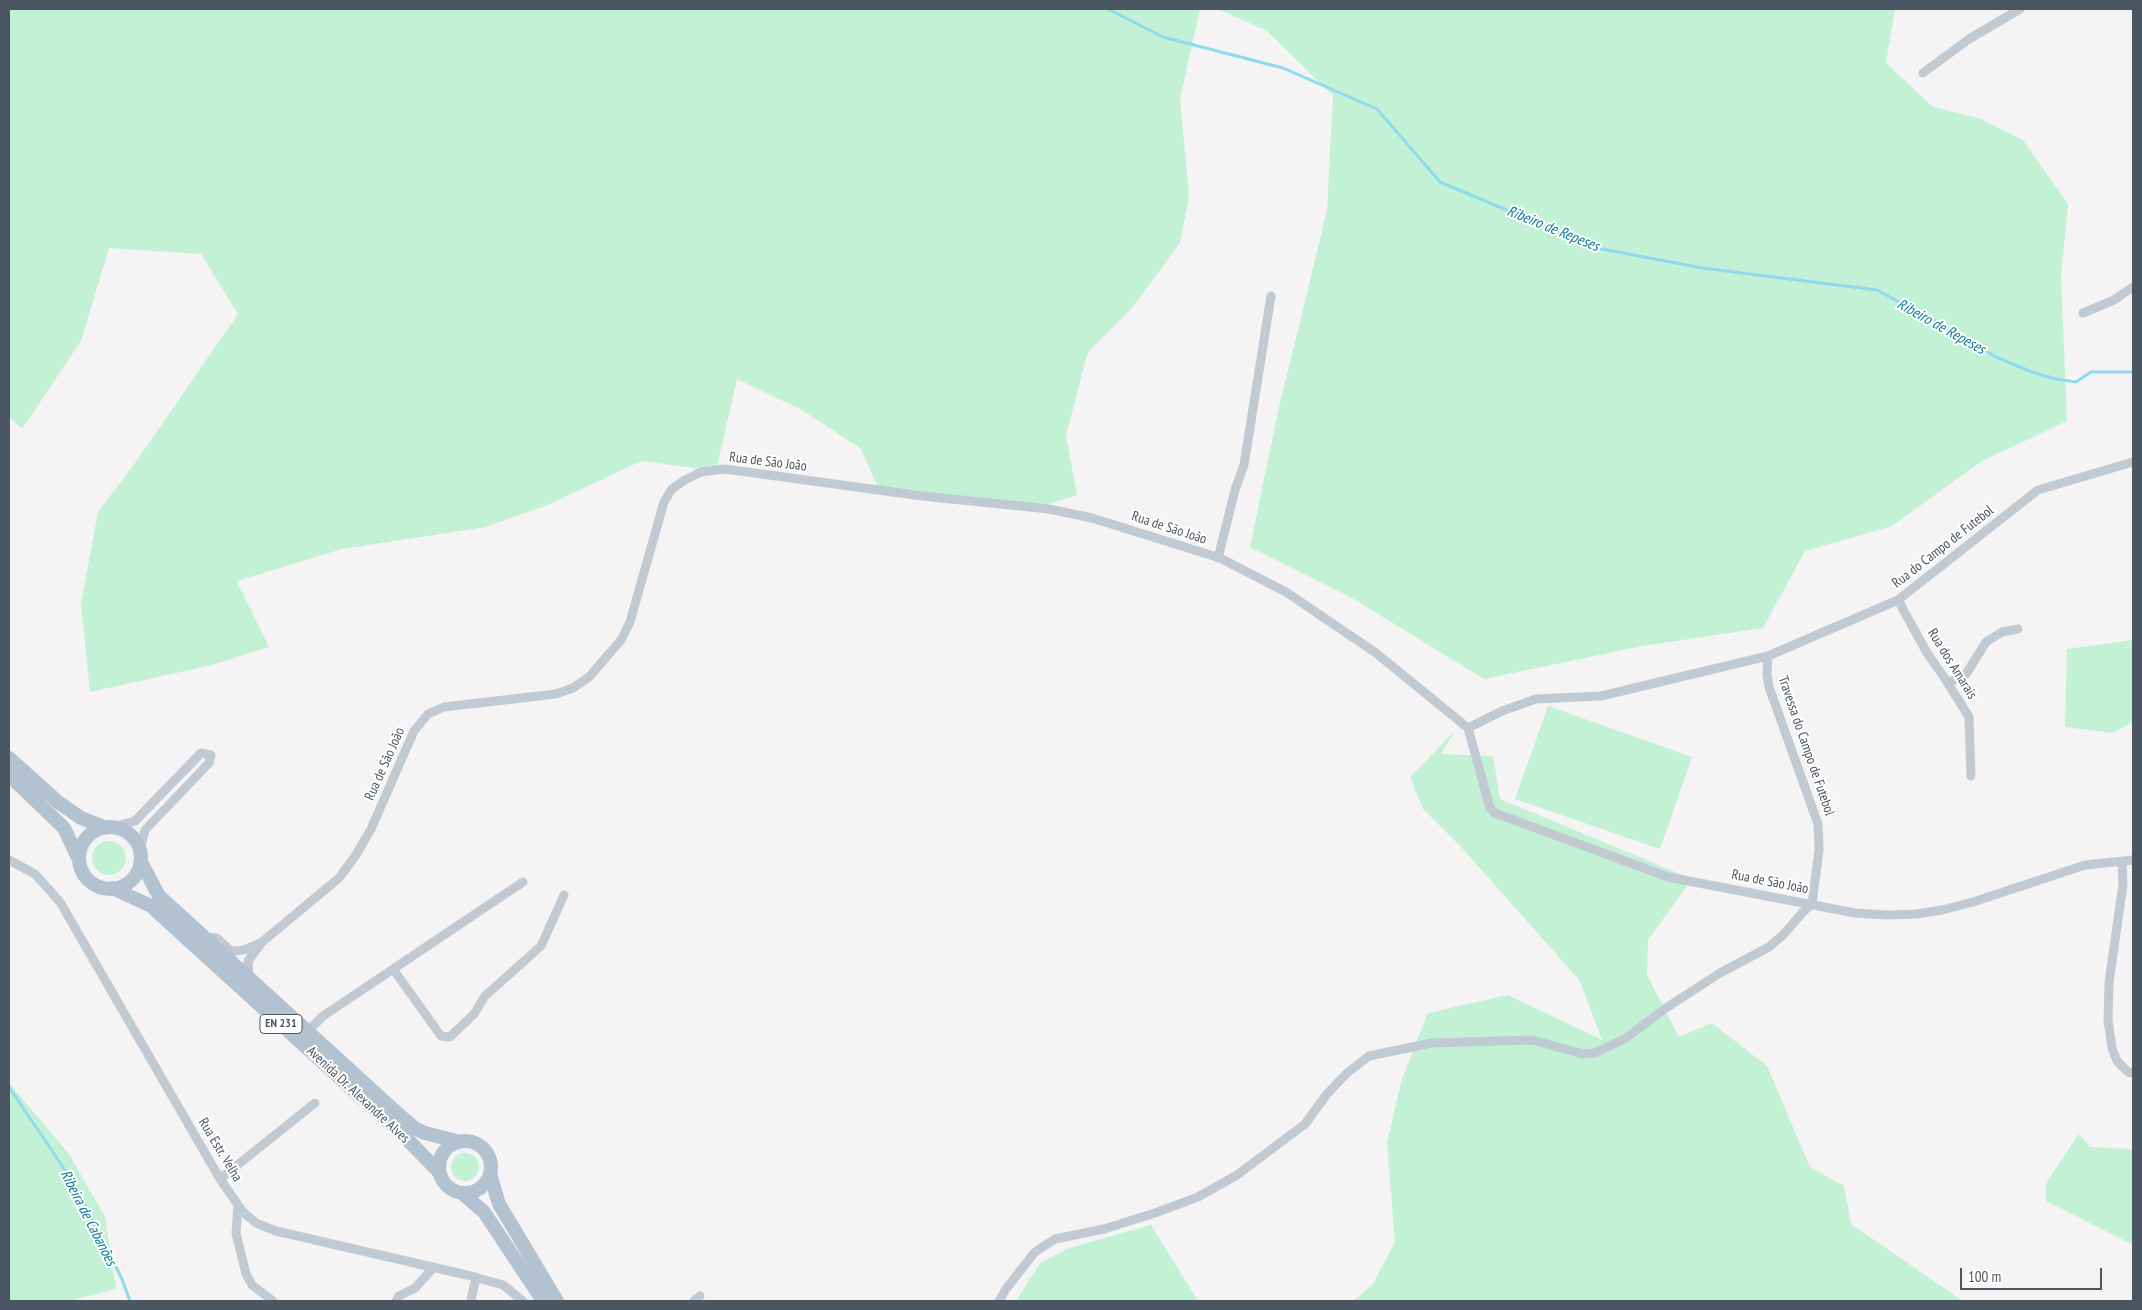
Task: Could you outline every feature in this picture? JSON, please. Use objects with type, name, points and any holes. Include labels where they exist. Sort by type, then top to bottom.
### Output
[{"type":"main road","name":"EN 231","points":[[9,758],[58,802],[81,818],[130,834],[140,856]]},
{"type":"main road","name":"EN 231","points":[[9,775],[64,828],[87,878],[95,884],[112,888]]},
{"type":"main road","points":[[80,862],[80,852],[88,836],[109,827]]},
{"type":"main road","points":[[112,888],[122,886],[131,880],[138,872],[140,856]]},
{"type":"main road","name":"Avenida Dr. Alexandre Alves","points":[[140,856],[159,896],[416,1128],[460,1142]]},
{"type":"main road","name":"Avenida Dr. Alexandre Alves","points":[[112,888],[152,906],[406,1138],[440,1172]]},
{"type":"main road","name":"EN 231","points":[[460,1142],[468,1141],[477,1144],[484,1149],[489,1157],[490,1174],[498,1204],[557,1301]]},
{"type":"main road","points":[[440,1172],[441,1156],[452,1144],[460,1142]]},
{"type":"main road","name":"EN 231","points":[[440,1172],[448,1186],[462,1193],[484,1212],[543,1301]]},
{"type":"main road","points":[[462,1193],[470,1192],[482,1186],[490,1174]]},
{"type":"street","points":[[1923,73],[1968,39],[2020,9]]},
{"type":"street","points":[[2084,313],[2114,300],[2133,287]]},
{"type":"street","points":[[1218,558],[1235,490],[1244,465],[1271,296]]},
{"type":"street","name":"Rua do Campo de Futebol","points":[[1768,656],[1898,600],[2038,490],[2133,462]]},
{"type":"street","name":"Rua de São João","points":[[262,942],[340,878],[371,830],[414,731],[428,714],[444,706],[556,694],[573,688],[589,677],[621,640],[630,622],[664,502],[672,490],[685,480],[701,472],[725,469],[922,496],[1048,509],[1092,518],[1218,558],[1286,592],[1376,653],[1468,728],[1490,808],[1495,813],[1676,878],[1855,913],[1887,916],[1917,914],[1973,902],[2085,865],[2133,860]]},
{"type":"street","name":"Rua dos Amarais","points":[[1898,600],[1926,653],[1948,683],[1969,717],[1971,776]]},
{"type":"street","points":[[1948,683],[1966,674],[1986,642],[2002,632],[2018,629]]},
{"type":"street","points":[[1468,728],[1502,711],[1536,699],[1601,696],[1768,656]]},
{"type":"street","name":"Travessa do Campo de Futebol","points":[[1768,656],[1767,675],[1769,687],[1818,824],[1819,850],[1812,904]]},
{"type":"street","points":[[109,827],[135,821],[201,753],[211,755],[210,763],[145,830],[140,856]]},
{"type":"street","name":"Rua Estr. Velha","points":[[9,860],[35,874],[60,902],[220,1179],[243,1212],[256,1222],[276,1231],[476,1277],[502,1285],[523,1301]]},
{"type":"street","points":[[2122,861],[2122,884],[2109,983],[2108,1020],[2112,1048],[2117,1061],[2128,1072],[2133,1073]]},
{"type":"street","points":[[308,1031],[323,1016],[524,882]]},
{"type":"street","points":[[393,969],[442,1036],[450,1037],[474,1014],[485,996],[541,946],[564,895]]},
{"type":"street","points":[[999,1301],[1006,1288],[1035,1252],[1055,1239],[1104,1229],[1155,1213],[1198,1197],[1237,1175],[1305,1124],[1327,1094],[1347,1073],[1369,1056],[1432,1043],[1532,1040],[1575,1052],[1595,1053],[1626,1038],[1666,1008],[1720,973],[1769,948],[1812,904]]},
{"type":"street","points":[[205,937],[216,938],[234,952],[262,942]]},
{"type":"street","points":[[250,977],[248,961],[262,942]]},
{"type":"street","points":[[220,1179],[315,1103]]},
{"type":"street","points":[[238,1205],[236,1233],[246,1274],[252,1285],[273,1301]]},
{"type":"street","points":[[396,1301],[399,1296],[415,1288],[434,1267]]},
{"type":"street","points":[[471,1301],[476,1277]]},
{"type":"green space","points":[[9,9],[1200,9],[1180,99],[1189,196],[1180,243],[1132,308],[1088,352],[1066,435],[1077,495],[1040,507],[880,492],[861,449],[802,410],[737,379],[716,471],[641,461],[550,504],[486,527],[342,549],[237,581],[269,647],[212,665],[90,692],[81,604],[98,512],[135,463],[238,314],[201,254],[109,248],[81,341],[22,429],[9,417]]},
{"type":"green space","points":[[1218,9],[1895,9],[1886,63],[1933,107],[1981,119],[2023,140],[2068,204],[2061,277],[2067,421],[1982,461],[1892,526],[1805,551],[1763,628],[1642,646],[1484,679],[1352,598],[1250,547],[1279,407],[1327,211],[1333,96],[1267,31]]},
{"type":"green space","points":[[2133,640],[2133,722],[2113,733],[2065,727],[2067,649]]},
{"type":"green space","points":[[1548,706],[1692,757],[1660,849],[1515,799]]},
{"type":"green space","points":[[1454,732],[1441,754],[1493,756],[1500,799],[1692,879],[1648,940],[1647,975],[1679,1037],[1712,1023],[1767,1066],[1810,1167],[1844,1186],[1851,1224],[1963,1301],[1353,1301],[1373,1284],[1395,1242],[1387,1142],[1402,1079],[1428,1013],[1508,995],[1602,1040],[1580,981],[1462,848],[1423,809],[1410,777]]},
{"type":"green space","points":[[109,841],[116,842],[121,846],[125,851],[125,865],[121,870],[116,874],[109,875],[102,874],[97,870],[93,865],[92,858],[93,851],[97,846],[102,842]]},
{"type":"green space","points":[[9,1083],[69,1154],[105,1217],[116,1289],[68,1301],[9,1301]]},
{"type":"green space","points":[[2079,1134],[2090,1147],[2133,1149],[2133,1245],[2046,1201],[2046,1183]]},
{"type":"green space","points":[[465,1153],[475,1157],[479,1167],[475,1177],[465,1181],[455,1177],[451,1167],[455,1157]]},
{"type":"green space","points":[[1151,1225],[1198,1301],[1016,1301],[1040,1263],[1069,1248]]},
{"type":"waterway","name":"Ribeiro de Repeses","points":[[1108,9],[1163,37],[1283,68],[1377,109],[1440,182],[1597,248],[1702,268],[1877,290],[1996,357],[2032,372],[2056,379],[2076,382],[2091,372],[2133,372]]},
{"type":"waterway","name":"Ribeira de Cabanões","points":[[9,1087],[71,1179],[122,1279],[130,1301]]}]
